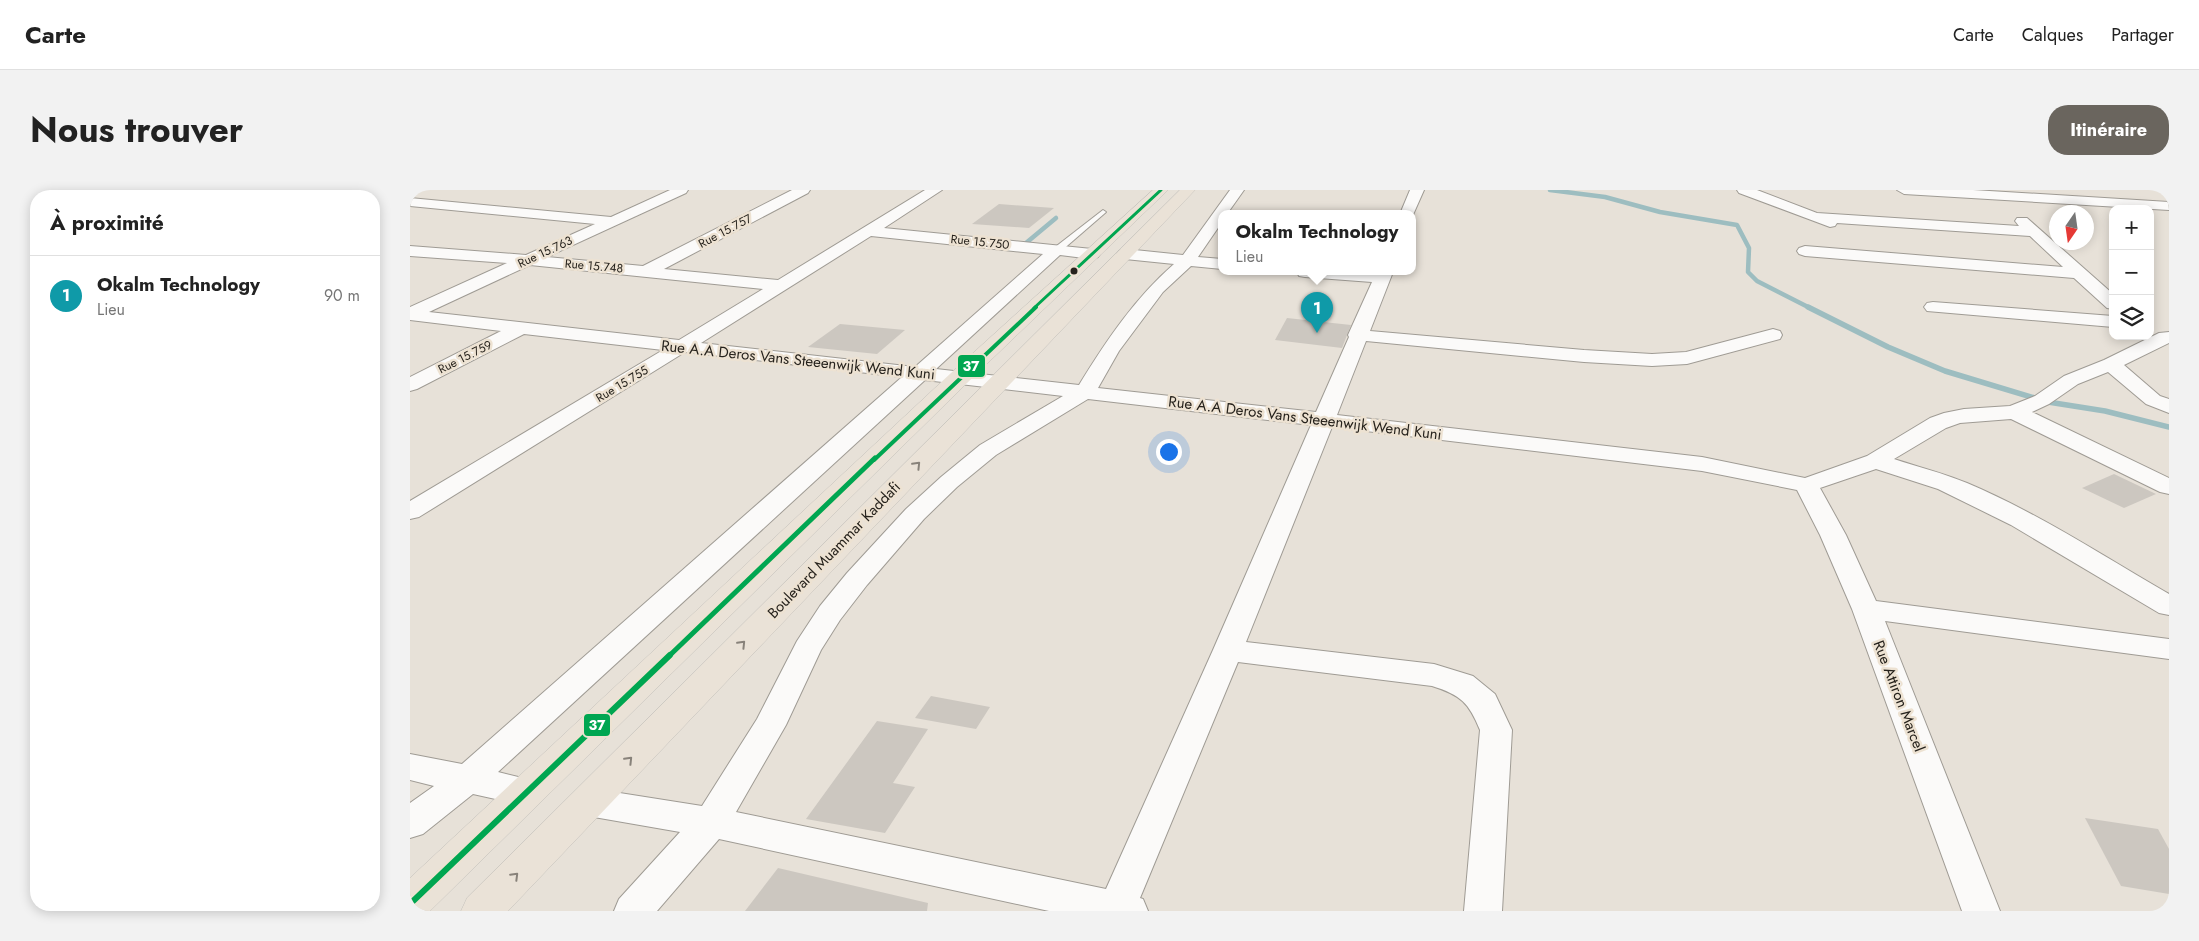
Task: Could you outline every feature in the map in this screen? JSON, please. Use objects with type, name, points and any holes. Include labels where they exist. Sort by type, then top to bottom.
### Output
[{"type":"main road","points":[[410,904],[959,378],[1161,190]]},
{"type":"main road","name":"Boulevard Muammar Kaddafi","points":[[481,911],[1188,190]]},
{"type":"street","name":"Rue 15.763","points":[[410,315],[681,190]]},
{"type":"street","name":"Rue 15.757","points":[[647,271],[803,190]]},
{"type":"street","name":"Rue 15.755","points":[[410,512],[682,347],[778,285],[935,190]]},
{"type":"street","points":[[1223,210],[1237,190]]},
{"type":"street","points":[[1409,210],[1417,190]]},
{"type":"street","points":[[1744,190],[1860,235]]},
{"type":"street","points":[[1904,190],[1991,193],[2109,205]]},
{"type":"street","points":[[429,204],[456,193]]},
{"type":"street","points":[[1991,193],[2109,300]]},
{"type":"street","points":[[410,202],[611,221]]},
{"type":"street","points":[[2154,208],[2169,206]]},
{"type":"street","points":[[2154,216],[2163,222]]},
{"type":"street","points":[[633,911],[711,822],[770,725],[807,648],[830,613],[857,579],[915,514],[949,482],[988,450],[1085,392],[1110,350],[1138,316],[1157,288],[1187,261],[1218,217]]},
{"type":"street","points":[[1814,217],[2035,232]]},
{"type":"street","name":"Rue 15.750","points":[[868,231],[1092,254]]},
{"type":"street","points":[[1878,242],[1924,260]]},
{"type":"street","points":[[410,823],[468,780],[1057,250]]},
{"type":"street","name":"Rue 15.748","points":[[410,251],[528,260],[778,285]]},
{"type":"street","points":[[1805,251],[2078,273]]},
{"type":"street","points":[[1125,254],[1218,264]]},
{"type":"street","points":[[588,802],[711,822],[1120,910],[1324,420],[1357,335],[1384,275]]},
{"type":"street","points":[[1933,307],[2109,322]]},
{"type":"street","name":"Rue A.A Deros Vans Steeenwijk Wend Kuni","points":[[410,315],[1702,464],[1806,485]]},
{"type":"street","name":"Rue 15.759","points":[[410,385],[520,329]]},
{"type":"street","points":[[1357,335],[1584,356],[1652,360],[1687,358],[1773,335]]},
{"type":"street","points":[[1806,485],[1875,461],[1938,423],[1952,418],[1964,415],[2014,412],[2042,400],[2071,380],[2111,364],[2162,335]]},
{"type":"street","points":[[2111,364],[2153,400],[2169,407]]},
{"type":"street","points":[[2014,412],[2169,487]]},
{"type":"street","points":[[1875,461],[1968,493],[2051,537],[2169,606]]},
{"type":"street","name":"Rue Attiron Marcel","points":[[1806,485],[1833,535],[1866,609],[1981,911]]},
{"type":"street","points":[[1866,609],[2169,649]]},
{"type":"street","points":[[1228,650],[1434,675],[1462,684],[1484,702],[1496,730],[1483,911]]},
{"type":"street","points":[[410,767],[527,792]]},
{"type":"lane","points":[[1057,250],[1102,212]]},
{"type":"building","points":[[999,204],[1054,208],[1029,228],[972,224]]},
{"type":"building","points":[[1287,318],[1351,325],[1342,348],[1275,340]]},
{"type":"building","points":[[840,324],[905,330],[877,354],[808,347]]},
{"type":"building","points":[[2114,474],[2156,494],[2124,508],[2082,488]]},
{"type":"building","points":[[931,696],[990,707],[976,729],[915,718]]},
{"type":"building","points":[[877,721],[928,729],[893,783],[915,787],[885,833],[806,819]]},
{"type":"building","points":[[2085,818],[2158,829],[2169,849],[2169,894],[2121,886]]},
{"type":"building","points":[[778,868],[928,903],[927,911],[745,911]]},
{"type":"waterway","points":[[1550,190],[1605,197],[1660,212],[1737,225],[1749,248],[1748,272],[1757,281],[1810,308]]},
{"type":"waterway","points":[[1026,243],[1056,218]]},
{"type":"waterway","points":[[1810,308],[1888,347],[1945,371],[2048,402],[2105,411],[2169,427]]},
{"type":"transit line","name":"37","points":[[410,904],[959,378],[1161,190]]},
{"type":"place","name":"Okalm Technology","points":[[1317,333]]}]
